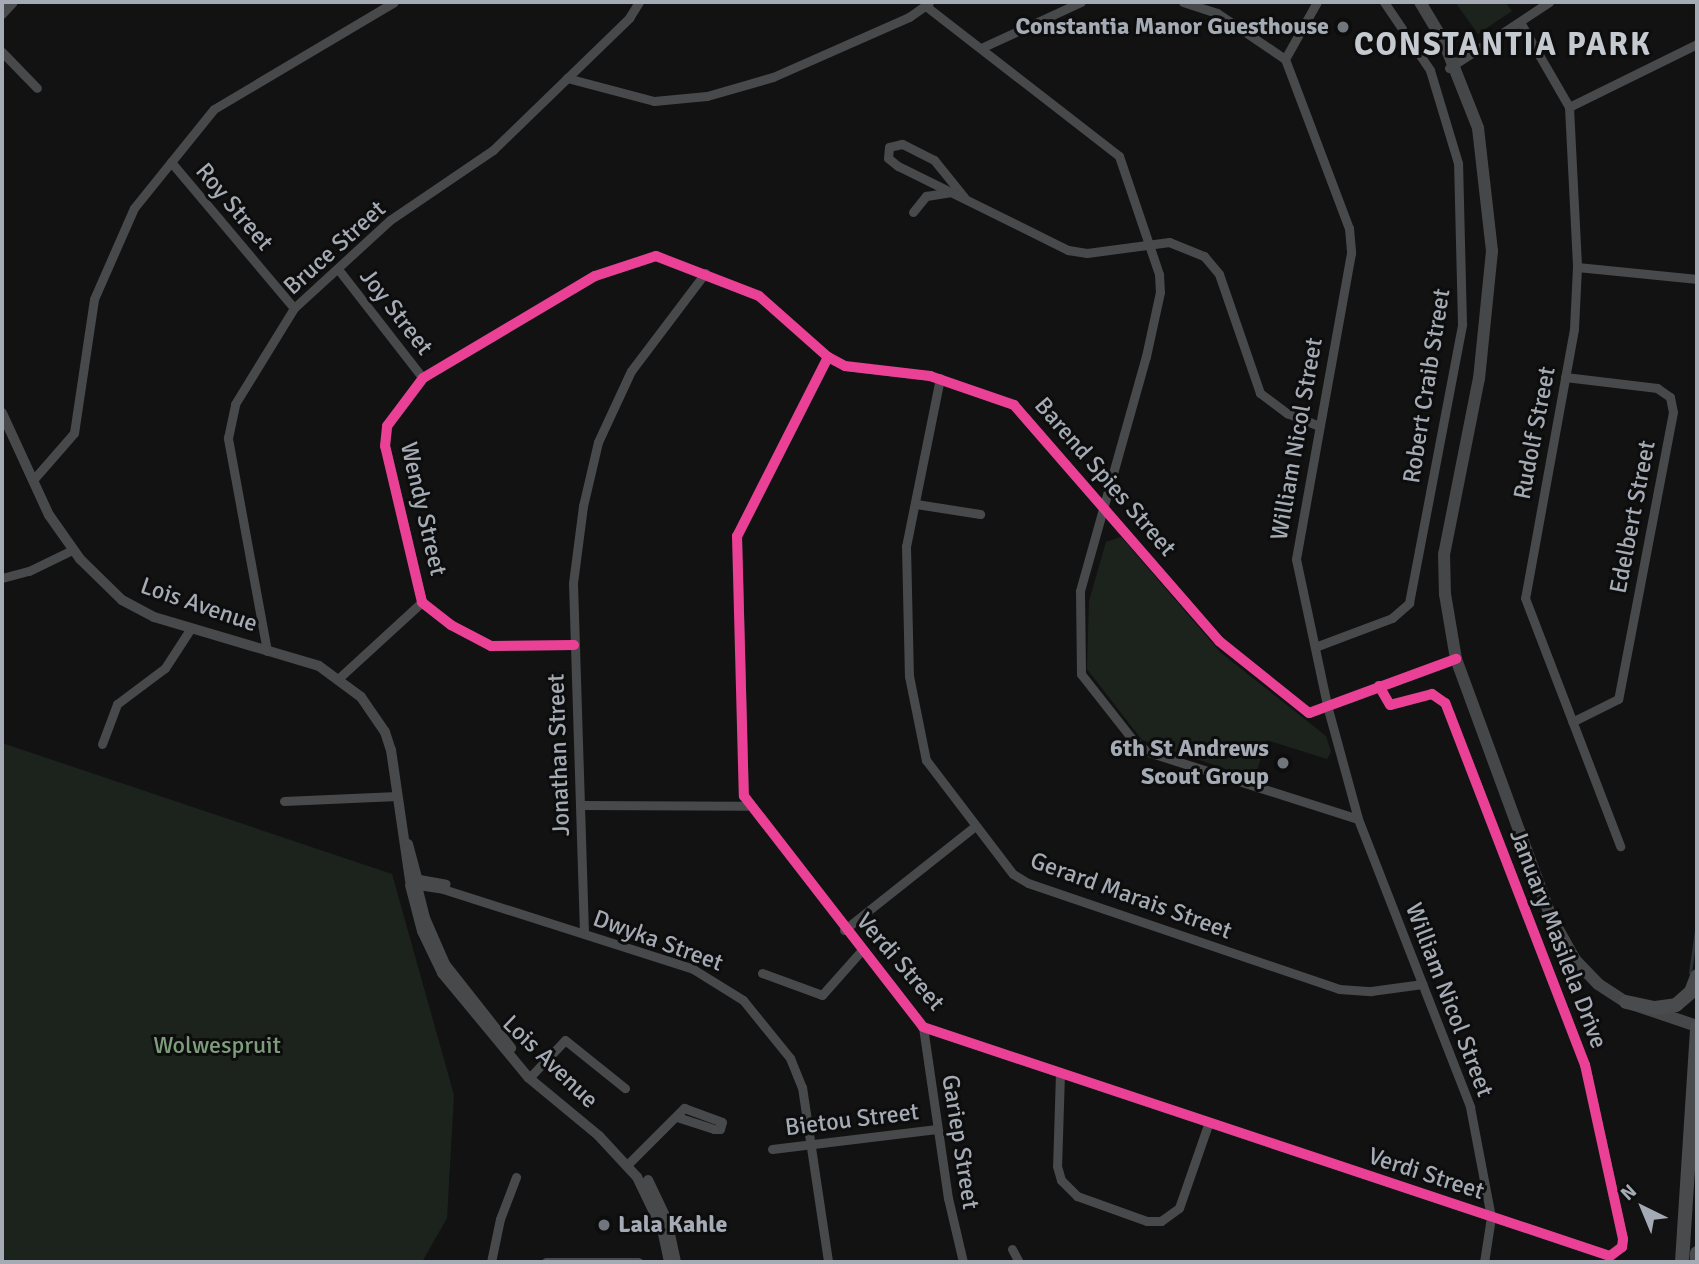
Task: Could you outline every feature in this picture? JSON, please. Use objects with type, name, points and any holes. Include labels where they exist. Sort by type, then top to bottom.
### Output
[{"type":"main road","name":"January Masilela Drive","points":[[1413,2],[1452,66]]},
{"type":"main road","name":"January Masilela Drive","points":[[1420,2],[1452,66],[1478,128],[1493,279],[1444,554],[1445,594],[1456,659],[1570,962],[1600,994],[1649,1020],[1697,1033]]},
{"type":"main road","name":"January Masilela Drive","points":[[1553,922],[1587,974],[1626,1002],[1697,1026]]},
{"type":"main road","points":[[1626,1002],[1655,1008],[1676,1005],[1691,992],[1697,976]]},
{"type":"main road","points":[[1682,1262],[1697,1026]]},
{"type":"main road","points":[[1697,1253],[1697,1262]]},
{"type":"street","points":[[2,14],[13,2]]},
{"type":"street","name":"Bruce Street","points":[[267,651],[228,421],[294,308],[390,220],[483,159],[629,18],[639,2]]},
{"type":"street","points":[[981,48],[1082,2]]},
{"type":"street","points":[[1183,2],[1217,13],[1285,60],[1317,2]]},
{"type":"street","name":"Robert Craib Street","points":[[1315,647],[1392,618],[1409,603],[1462,324],[1458,163],[1430,71],[1384,2]]},
{"type":"street","points":[[1452,66],[1549,2]]},
{"type":"street","points":[[33,480],[74,433],[100,282],[134,208],[214,108],[387,4]]},
{"type":"street","points":[[567,78],[654,101],[707,96],[773,77],[928,4],[1119,156],[1150,245],[1160,292],[1078,599],[1079,663],[1086,681],[1133,740],[1148,752],[1358,819]]},
{"type":"street","name":"Rudolf Street","points":[[1520,22],[1569,107],[1577,267],[1576,317],[1525,590],[1620,846]]},
{"type":"street","points":[[1569,107],[1697,44]]},
{"type":"street","points":[[2,52],[37,88]]},
{"type":"street","name":"William Nicol Street","points":[[1285,60],[1350,236],[1295,547],[1328,709],[1358,819],[1470,1107],[1491,1217],[1485,1262]]},
{"type":"street","points":[[964,197],[937,162],[902,144],[888,147],[887,155],[894,163],[1073,252],[1178,244],[1211,262],[1260,393],[1287,413],[1317,425]]},
{"type":"street","name":"Roy Street","points":[[171,162],[294,308]]},
{"type":"street","points":[[913,212],[926,196],[952,192]]},
{"type":"street","name":"Wendy Street","points":[[574,645],[491,646],[451,625],[422,602],[385,437],[389,419],[423,378],[604,271],[656,256],[705,274]]},
{"type":"street","points":[[1577,267],[1697,279]]},
{"type":"street","name":"Joy Street","points":[[338,269],[423,378]]},
{"type":"street","name":"Barend Spies Street","points":[[705,274],[764,299],[828,357],[861,369],[940,378],[1014,405],[1231,652],[1303,710],[1314,714],[1328,709]]},
{"type":"street","name":"Jonathan Street","points":[[584,933],[574,645],[575,557],[598,442],[631,371],[705,274]]},
{"type":"street","points":[[580,805],[747,806],[737,536],[828,357]]},
{"type":"street","name":"Edelbert Street","points":[[1565,377],[1657,388],[1670,397],[1673,412],[1618,699],[1572,722]]},
{"type":"street","name":"Gerard Marais Street","points":[[940,378],[906,569],[909,676],[917,727],[932,769],[1013,874],[1028,883],[1339,989],[1371,991],[1423,984]]},
{"type":"street","name":"Lois Avenue","points":[[2,412],[33,480],[72,550],[131,606],[191,628],[319,666],[361,696],[385,732],[415,882],[428,928],[454,978],[531,1075],[630,1163],[667,1220],[676,1262]]},
{"type":"street","points":[[916,504],[980,514]]},
{"type":"street","points":[[2,578],[29,571],[72,550]]},
{"type":"street","points":[[339,678],[422,602]]},
{"type":"street","points":[[102,744],[117,704],[165,668],[191,628]]},
{"type":"street","points":[[1328,709],[1379,686],[1456,659]]},
{"type":"street","name":"January Masilela Drive","points":[[1379,686],[1390,705],[1432,694],[1445,703],[1568,1021],[1588,1078],[1623,1240],[1617,1253],[1595,1258]]},
{"type":"street","points":[[284,801],[397,799]]},
{"type":"street","name":"Verdi Street","points":[[747,806],[923,1027],[1491,1217],[1595,1258]]},
{"type":"street","points":[[844,930],[975,826]]},
{"type":"street","name":"Dwyka Street","points":[[415,882],[433,880],[485,902],[693,969],[743,1000],[796,1069],[813,1145],[828,1262]]},
{"type":"street","points":[[762,973],[822,995],[861,951]]},
{"type":"street","name":"Gariep Street","points":[[923,1027],[937,1129],[963,1262]]},
{"type":"street","points":[[531,1075],[563,1042],[581,1050],[625,1088]]},
{"type":"street","points":[[1060,1073],[1061,1180],[1077,1196],[1147,1221],[1161,1221],[1179,1208],[1209,1122]]},
{"type":"street","points":[[630,1163],[676,1117]]},
{"type":"street","name":"Bietou Street","points":[[772,1150],[937,1129]]},
{"type":"street","name":"Lois Avenue","points":[[630,1163],[651,1202],[669,1262]]},
{"type":"street","points":[[491,1262],[499,1219],[516,1177]]},
{"type":"street","points":[[1012,1249],[1019,1262]]},
{"type":"street","points":[[546,1262],[638,1262]]},
{"type":"green space","points":[[1455,2],[1505,2],[1512,11],[1478,34]]},
{"type":"green space","points":[[1121,537],[1221,653],[1326,736],[1331,752],[1327,759],[1267,740],[1254,779],[1142,740],[1087,669],[1089,601],[1106,542]]},
{"type":"green space","name":"Wolwespruit","points":[[2,743],[392,874],[454,1095],[447,1218],[422,1262],[2,1262]]},
{"type":"waterway","points":[[1690,973],[1697,923]]},
{"type":"cycle path","points":[[574,645],[491,646],[451,625],[422,602],[385,446],[387,426],[423,378],[595,276],[656,256],[759,296],[828,357],[845,366],[930,376],[1014,405],[1219,641],[1309,713],[1456,659]]},
{"type":"cycle path","points":[[828,357],[737,536],[744,796],[923,1027],[1610,1256],[1622,1247],[1623,1239],[1585,1065],[1445,703],[1432,694],[1390,705],[1379,686]]},
{"type":"place","name":"Constantia Manor Guesthouse","points":[[1343,27]]},
{"type":"place","name":"6th St Andrews Scout Group","points":[[1283,763]]},
{"type":"place","name":"Lala Kahle","points":[[604,1225]]},
{"type":"district","name":"CONSTANTIA PARK","points":[[1503,45]]}]
